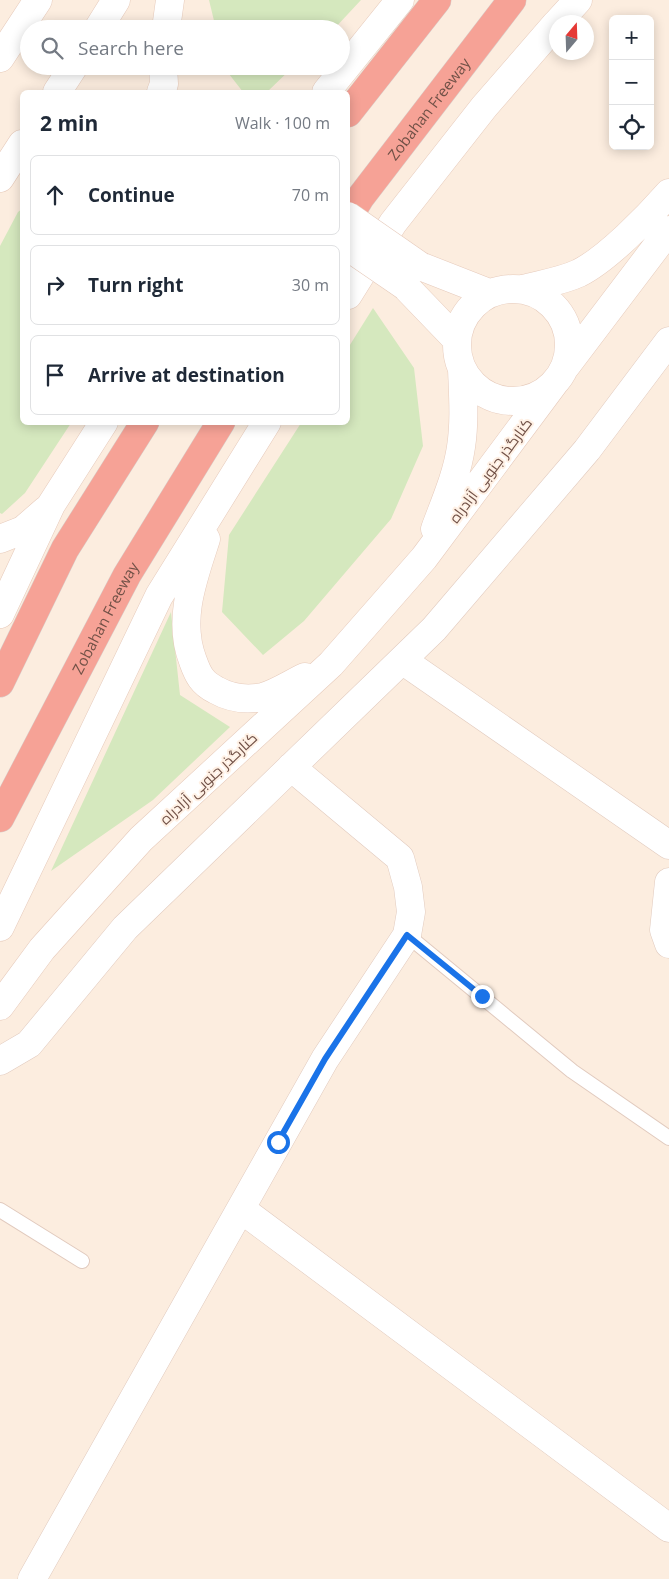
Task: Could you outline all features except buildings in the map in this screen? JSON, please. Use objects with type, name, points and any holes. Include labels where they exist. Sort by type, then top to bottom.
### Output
[{"type":"highway","points":[[350,110],[437,0]]},
{"type":"highway","name":"Zobahan Freeway","points":[[350,214],[360,198],[512,0]]},
{"type":"highway","points":[[0,683],[65,549],[143,425]]},
{"type":"highway","name":"Zobahan Freeway","points":[[0,818],[127,575],[219,425]]},
{"type":"main road","points":[[25,20],[38,0]]},
{"type":"main road","points":[[104,20],[116,0]]},
{"type":"main road","points":[[167,20],[170,0]]},
{"type":"main road","points":[[350,62],[400,0]]},
{"type":"main road","points":[[564,15],[578,0]]},
{"type":"main road","points":[[0,58],[20,27]]},
{"type":"main road","points":[[350,292],[393,223],[484,107],[549,32]]},
{"type":"main road","points":[[58,90],[68,75]]},
{"type":"main road","points":[[74,75],[76,90]]},
{"type":"main road","points":[[328,90],[340,75]]},
{"type":"main road","points":[[0,178],[20,147]]},
{"type":"main road","points":[[0,190],[20,175]]},
{"type":"main road","points":[[523,289],[559,280],[580,272],[598,261],[669,193]]},
{"type":"main road","points":[[350,219],[412,276],[456,339]]},
{"type":"main road","name":"کنارگذر جنوبی آزادراه","points":[[0,1006],[42,949],[141,839],[331,664],[424,558],[669,230]]},
{"type":"main road","points":[[350,248],[412,276],[489,293]]},
{"type":"main road","points":[[506,288],[523,289],[542,296],[560,315],[567,326],[570,347],[561,374],[541,394],[524,400],[505,400],[487,395],[472,384],[462,369],[457,354],[456,339],[462,320],[473,304],[489,293],[506,288]]},
{"type":"main road","points":[[0,1061],[29,1044],[126,928],[434,629],[588,450],[669,341]]},
{"type":"main road","name":"کنارگذر جنوبی آزادراه","points":[[424,558],[448,496],[461,448],[464,411],[462,369]]},
{"type":"main road","points":[[0,614],[51,505],[102,425]]},
{"type":"main road","points":[[0,927],[159,596],[265,425]]},
{"type":"main road","points":[[219,497],[191,585],[186,616],[187,646],[198,676],[208,686],[240,699],[264,696],[331,664]]},
{"type":"main road","points":[[0,539],[23,530],[51,505]]},
{"type":"main road","points":[[402,660],[669,844]]},
{"type":"main road","points":[[32,1579],[325,1059],[407,935],[411,912],[408,887],[400,858],[291,767]]},
{"type":"main road","points":[[669,882],[664,930],[669,944]]},
{"type":"main road","points":[[241,1209],[669,1528]]},
{"type":"lane","points":[[407,935],[572,1071],[669,1138]]},
{"type":"lane","points":[[0,1210],[82,1261]]},
{"type":"green space","points":[[209,0],[361,0],[342,20],[214,20]]},
{"type":"green space","points":[[230,75],[285,75],[269,90],[241,90]]},
{"type":"green space","points":[[20,210],[20,425],[70,425],[25,493],[2,514],[0,513],[0,246]]},
{"type":"green space","points":[[373,308],[414,368],[423,446],[391,519],[304,621],[263,655],[222,612],[229,535],[300,425],[350,425],[350,345]]},
{"type":"green space","points":[[171,612],[180,695],[230,727],[153,800],[51,871]]},
{"type":"route","points":[[278,1142],[325,1059],[407,935],[482,996]]}]
